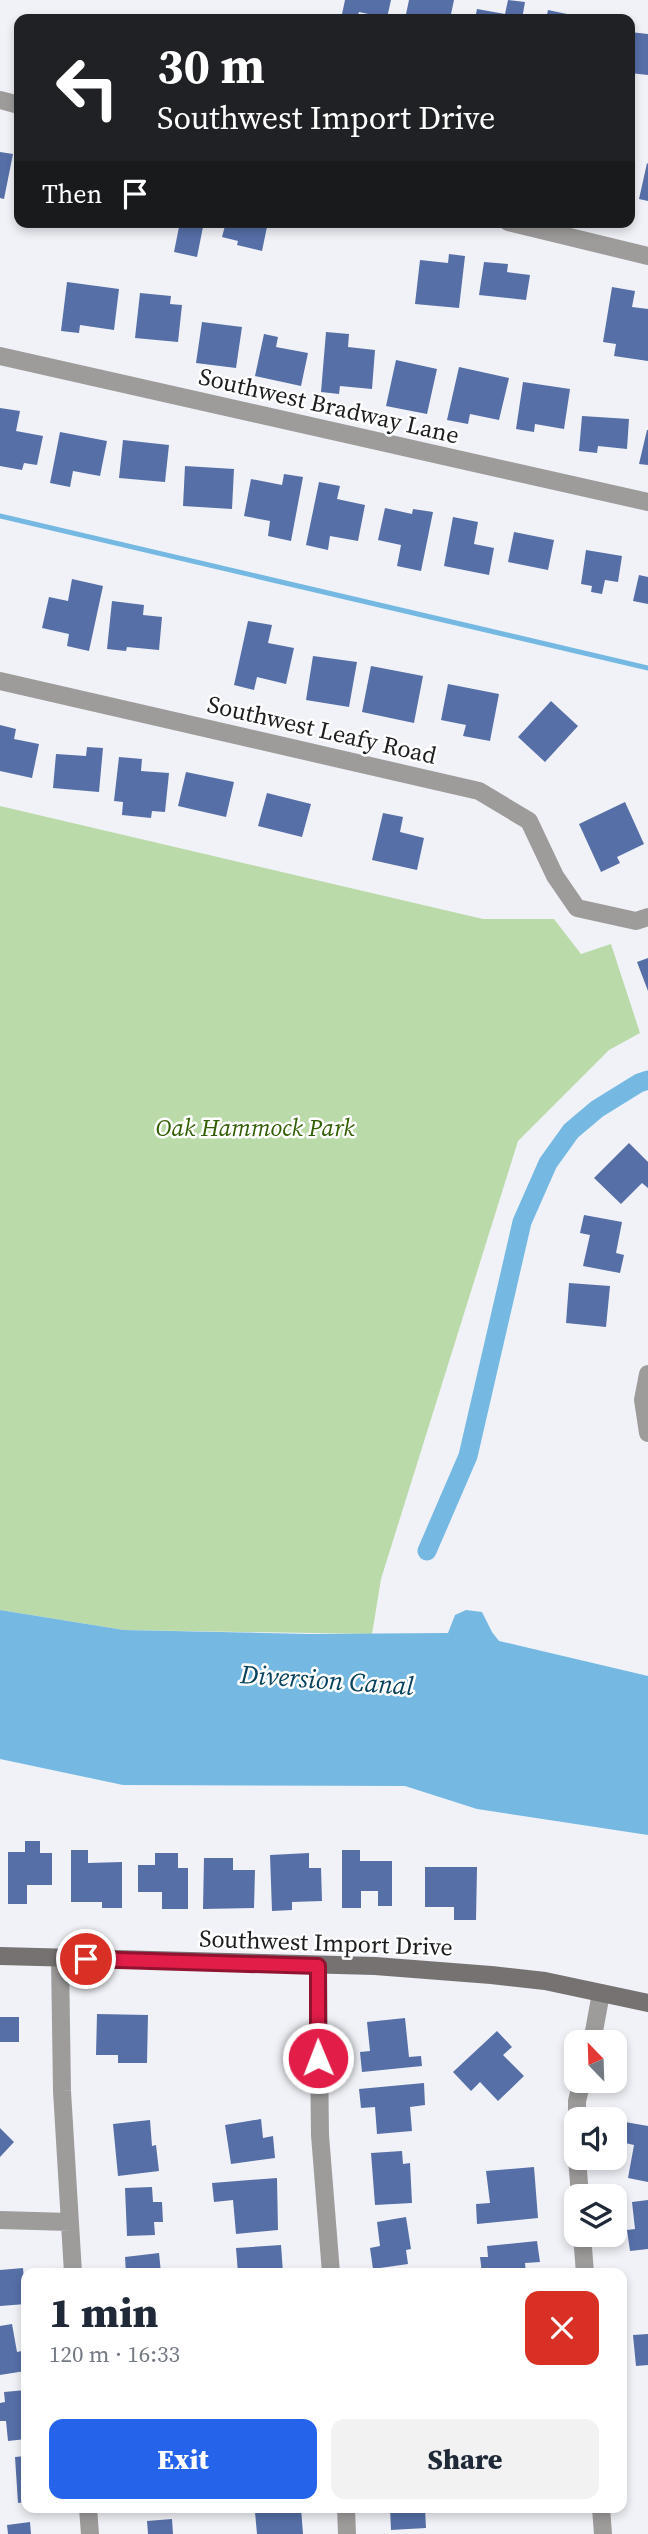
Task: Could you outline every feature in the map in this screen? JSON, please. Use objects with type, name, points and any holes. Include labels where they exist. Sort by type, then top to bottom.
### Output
[{"type":"street","points":[[533,228],[648,256]]},
{"type":"street","name":"Southwest Bradway Lane","points":[[0,356],[648,502]]},
{"type":"street","name":"Southwest Leafy Road","points":[[0,681],[479,791],[529,821],[555,876],[577,908],[636,921],[648,917]]},
{"type":"street","points":[[648,1374],[643,1400],[648,1433]]},
{"type":"street","name":"Southwest Import Drive","points":[[0,1956],[374,1966],[545,1981],[648,2003]]},
{"type":"street","points":[[61,1958],[62,2091],[73,2268]]},
{"type":"street","points":[[318,1966],[320,2135],[331,2268]]},
{"type":"street","points":[[594,2030],[601,1993]]},
{"type":"street","points":[[0,2220],[70,2222]]},
{"type":"street","points":[[583,2247],[584,2268]]},
{"type":"street","points":[[88,2513],[90,2534]]},
{"type":"street","points":[[346,2513],[347,2534]]},
{"type":"street","points":[[601,2513],[603,2534]]},
{"type":"green space","name":"Oak Hammock Park","points":[[0,806],[483,919],[554,919],[581,954],[611,944],[640,1033],[609,1050],[518,1141],[381,1579],[372,1634],[124,1630],[0,1610]]},
{"type":"water","name":"Diversion Canal","points":[[0,1610],[124,1630],[309,1634],[448,1633],[455,1615],[466,1610],[482,1612],[499,1641],[648,1676],[648,1835],[477,1809],[405,1786],[123,1785],[0,1759]]},
{"type":"building","points":[[345,0],[391,0],[388,14],[342,14]]},
{"type":"building","points":[[409,0],[454,0],[451,14],[406,14]]},
{"type":"building","points":[[508,0],[525,2],[523,14],[505,14]]},
{"type":"building","points":[[477,9],[505,14],[476,14]]},
{"type":"building","points":[[548,10],[567,14],[547,14]]},
{"type":"building","points":[[635,33],[648,34],[648,75],[635,74]]},
{"type":"building","points":[[0,152],[13,154],[4,199],[0,198]]},
{"type":"building","points":[[648,164],[648,201],[639,199]]},
{"type":"building","points":[[179,228],[203,228],[197,257],[174,252]]},
{"type":"building","points":[[224,228],[267,228],[262,251],[237,245],[238,241],[222,237]]},
{"type":"building","points":[[449,254],[465,256],[459,308],[415,304],[420,260],[448,263]]},
{"type":"building","points":[[484,262],[508,264],[507,272],[530,275],[526,300],[479,295]]},
{"type":"building","points":[[67,282],[119,289],[114,330],[80,325],[79,333],[61,331]]},
{"type":"building","points":[[612,287],[635,291],[632,307],[648,309],[648,361],[614,356],[616,344],[603,342]]},
{"type":"building","points":[[140,293],[171,296],[170,304],[182,305],[178,342],[135,338]]},
{"type":"building","points":[[202,322],[242,327],[236,368],[196,363]]},
{"type":"building","points":[[326,332],[349,334],[348,347],[375,350],[372,389],[340,386],[339,394],[321,392]]},
{"type":"building","points":[[264,334],[278,337],[276,347],[308,353],[301,386],[255,376]]},
{"type":"building","points":[[396,360],[437,369],[427,414],[386,406]]},
{"type":"building","points":[[459,367],[509,378],[499,420],[470,414],[468,424],[447,420]]},
{"type":"building","points":[[523,382],[570,389],[564,429],[535,424],[534,432],[516,429]]},
{"type":"building","points":[[0,408],[20,411],[16,431],[43,436],[37,465],[24,463],[22,470],[0,466]]},
{"type":"building","points":[[582,416],[629,419],[627,449],[598,446],[597,453],[579,451]]},
{"type":"building","points":[[648,430],[648,465],[639,464]]},
{"type":"building","points":[[60,432],[107,441],[100,476],[73,471],[70,487],[50,483]]},
{"type":"building","points":[[123,440],[169,445],[165,482],[119,478]]},
{"type":"building","points":[[185,466],[234,469],[232,509],[183,506]]},
{"type":"building","points":[[284,474],[303,477],[291,541],[268,536],[270,521],[244,516],[251,479],[282,485]]},
{"type":"building","points":[[319,482],[340,486],[337,499],[365,505],[358,541],[330,536],[328,550],[306,545]]},
{"type":"building","points":[[385,508],[412,514],[413,509],[433,512],[421,571],[397,566],[401,545],[378,540]]},
{"type":"building","points":[[453,517],[478,522],[474,544],[494,548],[489,575],[444,566]]},
{"type":"building","points":[[514,532],[554,540],[548,570],[508,562]]},
{"type":"building","points":[[586,550],[622,556],[618,582],[605,580],[602,594],[591,592],[592,586],[581,584]]},
{"type":"building","points":[[639,575],[648,577],[648,604],[633,601]]},
{"type":"building","points":[[72,579],[103,586],[89,651],[67,646],[69,634],[42,628],[49,597],[68,601]]},
{"type":"building","points":[[112,601],[144,605],[143,615],[162,617],[159,650],[127,647],[126,651],[107,649]]},
{"type":"building","points":[[248,621],[272,625],[268,643],[294,648],[286,684],[257,677],[254,690],[234,685]]},
{"type":"building","points":[[313,656],[357,662],[349,707],[306,700]]},
{"type":"building","points":[[371,666],[423,676],[414,723],[362,712]]},
{"type":"building","points":[[448,684],[499,694],[490,741],[463,736],[466,725],[441,720]]},
{"type":"building","points":[[551,701],[578,726],[545,762],[518,737]]},
{"type":"building","points":[[0,725],[16,729],[14,739],[39,744],[32,778],[0,771]]},
{"type":"building","points":[[87,747],[103,748],[99,792],[53,788],[56,754],[86,756]]},
{"type":"building","points":[[119,757],[142,759],[141,771],[169,773],[165,812],[152,811],[151,818],[122,815],[123,802],[114,801]]},
{"type":"building","points":[[186,772],[234,782],[226,817],[178,806]]},
{"type":"building","points":[[267,793],[311,804],[302,837],[258,826]]},
{"type":"building","points":[[625,802],[644,844],[617,857],[620,863],[601,872],[579,824]]},
{"type":"building","points":[[383,813],[403,817],[400,832],[424,838],[417,870],[372,860]]},
{"type":"building","points":[[648,958],[648,991],[637,962]]},
{"type":"building","points":[[629,1143],[648,1162],[648,1188],[642,1183],[621,1204],[594,1178]]},
{"type":"building","points":[[584,1215],[622,1222],[616,1253],[624,1255],[620,1273],[583,1266],[590,1235],[580,1233]]},
{"type":"building","points":[[569,1283],[610,1286],[606,1327],[566,1323]]},
{"type":"building","points":[[25,1841],[40,1841],[40,1853],[52,1853],[52,1885],[27,1885],[27,1904],[8,1904],[8,1852],[25,1852]]},
{"type":"building","points":[[71,1850],[88,1850],[88,1863],[122,1862],[122,1908],[102,1908],[102,1902],[71,1902]]},
{"type":"building","points":[[342,1850],[360,1850],[360,1861],[392,1861],[392,1906],[378,1906],[378,1891],[361,1891],[361,1908],[342,1908]]},
{"type":"building","points":[[155,1853],[178,1853],[178,1868],[188,1868],[188,1909],[162,1909],[162,1892],[138,1892],[138,1865],[155,1865]]},
{"type":"building","points":[[309,1853],[309,1868],[321,1868],[322,1901],[292,1902],[292,1910],[272,1911],[270,1855]]},
{"type":"building","points":[[204,1858],[233,1858],[233,1870],[255,1870],[254,1908],[203,1909]]},
{"type":"building","points":[[425,1867],[477,1867],[476,1920],[454,1920],[454,1907],[425,1907]]},
{"type":"building","points":[[97,2014],[148,2015],[147,2063],[118,2063],[118,2055],[96,2055]]},
{"type":"building","points":[[0,2017],[19,2017],[19,2042],[0,2042]]},
{"type":"building","points":[[405,2018],[409,2057],[421,2056],[422,2066],[362,2072],[360,2052],[370,2051],[367,2022]]},
{"type":"building","points":[[497,2031],[512,2047],[503,2055],[524,2076],[498,2101],[480,2082],[471,2091],[453,2072]]},
{"type":"building","points":[[424,2083],[425,2105],[410,2107],[412,2131],[377,2134],[375,2107],[361,2108],[359,2089]]},
{"type":"building","points":[[261,2119],[263,2138],[273,2136],[275,2158],[231,2164],[225,2125]]},
{"type":"building","points":[[150,2120],[152,2146],[156,2145],[159,2171],[118,2176],[113,2124]]},
{"type":"building","points":[[627,2122],[648,2126],[648,2182],[628,2178],[634,2145],[627,2143]]},
{"type":"building","points":[[0,2128],[14,2142],[0,2157]]},
{"type":"building","points":[[402,2151],[403,2164],[410,2163],[412,2203],[375,2205],[371,2153]]},
{"type":"building","points":[[534,2167],[538,2218],[477,2224],[476,2204],[490,2203],[486,2171]]},
{"type":"building","points":[[277,2178],[278,2230],[236,2234],[233,2200],[214,2202],[212,2183]]},
{"type":"building","points":[[152,2187],[153,2202],[162,2202],[163,2222],[154,2222],[155,2235],[127,2236],[125,2188]]},
{"type":"building","points":[[648,2200],[648,2249],[630,2251],[627,2230],[635,2229],[632,2202]]},
{"type":"building","points":[[406,2217],[411,2249],[406,2250],[408,2264],[373,2268],[370,2248],[380,2246],[377,2222]]},
{"type":"building","points":[[537,2241],[540,2262],[525,2263],[526,2268],[481,2268],[480,2257],[488,2257],[487,2246]]},
{"type":"building","points":[[281,2245],[283,2268],[238,2268],[236,2248]]},
{"type":"building","points":[[159,2253],[160,2268],[126,2268],[125,2257]]},
{"type":"building","points":[[21,2268],[21,2304],[0,2306],[0,2270]]},
{"type":"building","points":[[12,2324],[17,2352],[21,2351],[21,2372],[0,2375],[0,2326]]},
{"type":"building","points":[[648,2334],[648,2365],[636,2366],[633,2335]]},
{"type":"building","points":[[21,2390],[21,2440],[8,2441],[6,2421],[0,2421],[0,2403],[5,2402],[4,2392]]},
{"type":"building","points":[[21,2456],[21,2503],[18,2503],[15,2457]]},
{"type":"building","points":[[255,2513],[301,2513],[303,2534],[257,2534]]},
{"type":"building","points":[[390,2513],[425,2513],[426,2528],[391,2530]]},
{"type":"building","points":[[172,2519],[173,2534],[148,2534],[147,2521]]},
{"type":"building","points":[[30,2522],[31,2534],[8,2534],[7,2525]]},
{"type":"waterway","points":[[0,516],[648,668]]},
{"type":"waterway","points":[[427,1551],[468,1456],[522,1222],[548,1163],[571,1131],[597,1109],[648,1080]]},
{"type":"route","points":[[86,1959],[318,1966],[318,2058]]}]
